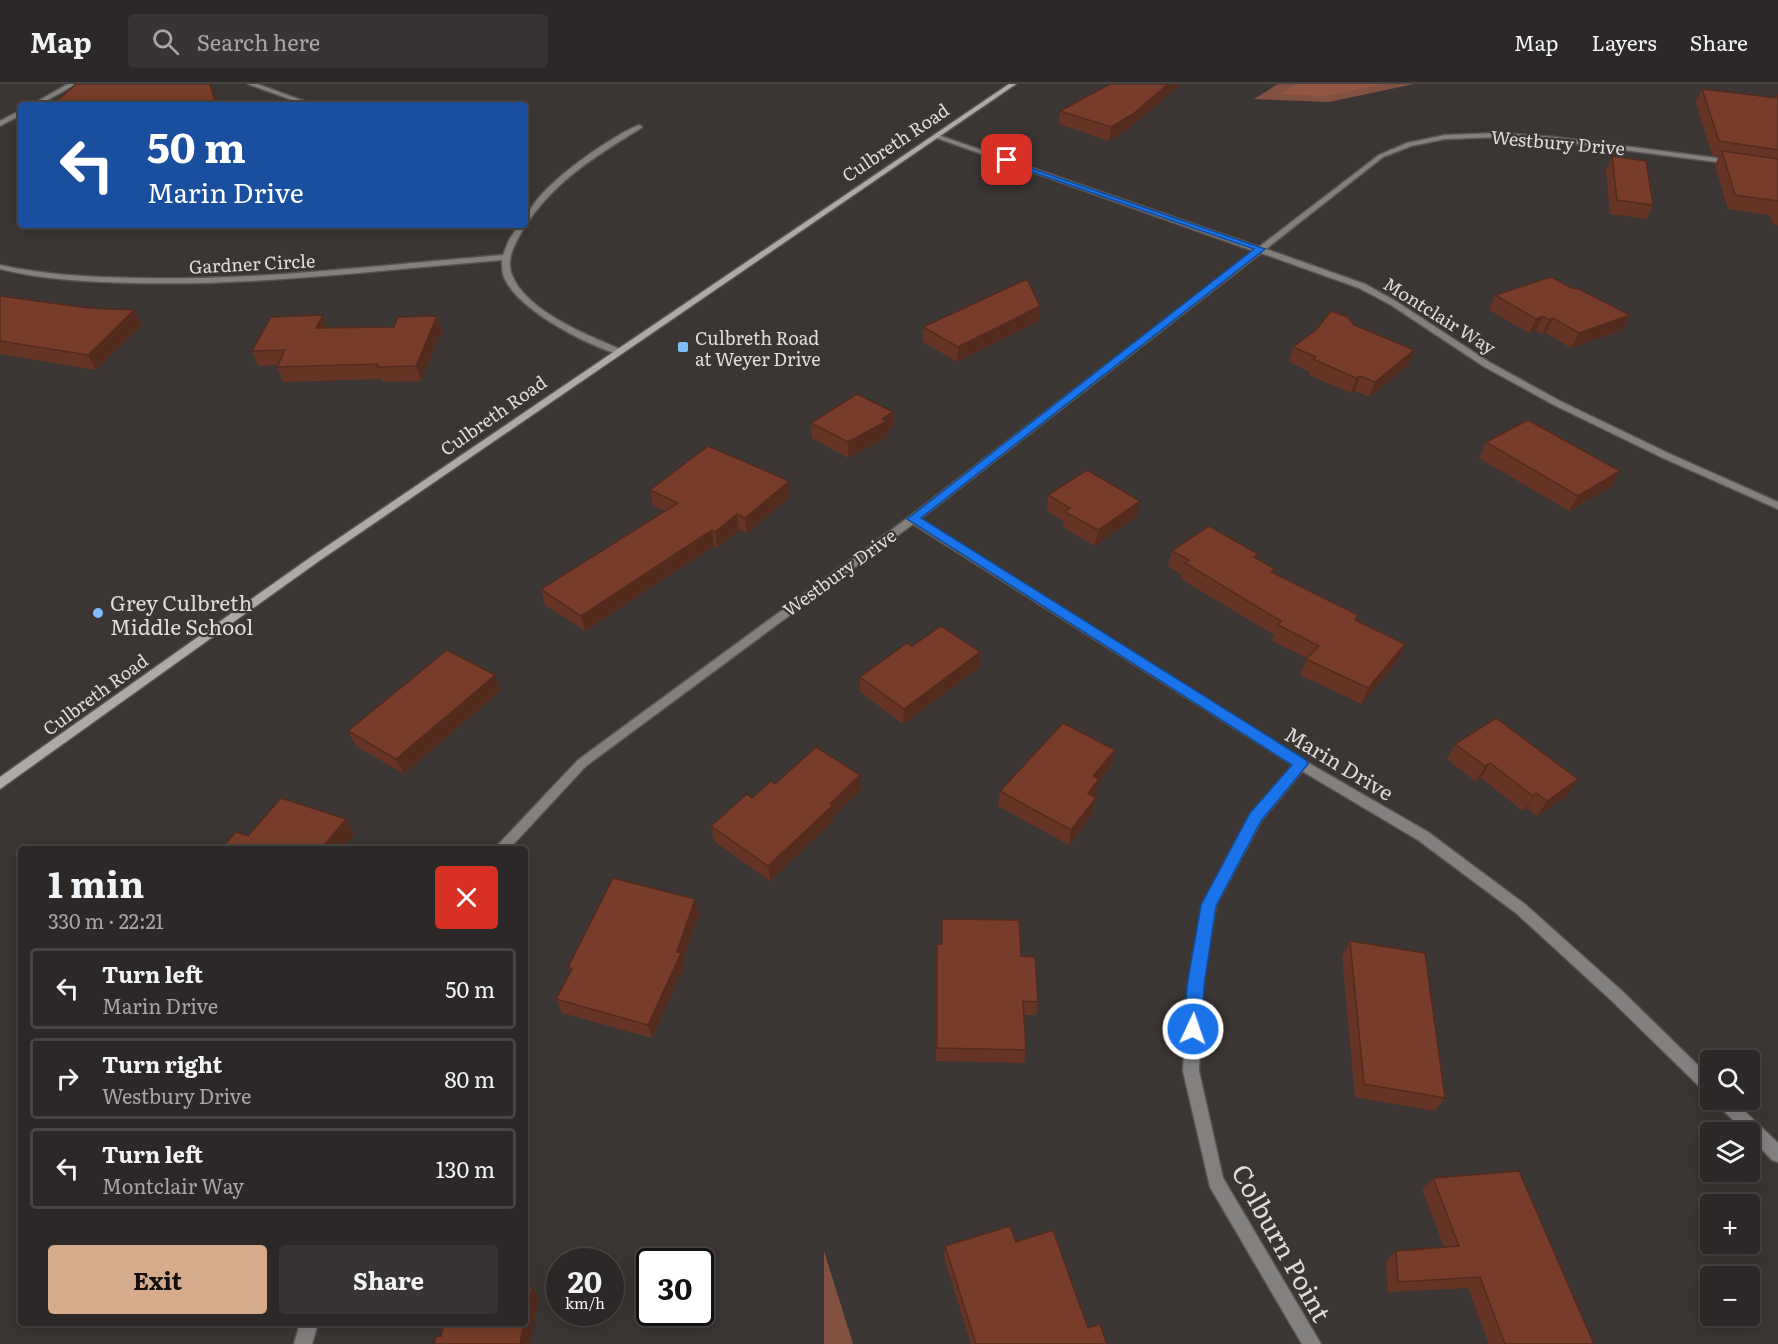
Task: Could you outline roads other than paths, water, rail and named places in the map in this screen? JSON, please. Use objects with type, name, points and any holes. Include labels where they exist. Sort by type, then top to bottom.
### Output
[{"type":"street","points":[[40,102],[73,84]]},
{"type":"street","points":[[251,84],[303,102]]},
{"type":"street","name":"Culbreth Road","points":[[0,784],[315,559],[617,351],[1013,84]]},
{"type":"street","points":[[0,124],[18,114]]},
{"type":"street","points":[[528,218],[547,192],[593,155],[639,127]]},
{"type":"street","name":"Montclair Way","points":[[936,136],[1346,279],[1383,296],[1483,362],[1572,412],[1778,506]]},
{"type":"street","name":"Westbury Drive","points":[[504,846],[582,763],[913,519],[1381,156],[1409,144],[1446,137],[1530,136],[1743,164]]},
{"type":"street","points":[[522,228],[506,257],[507,273],[513,283],[540,312],[582,336],[617,351]]},
{"type":"street","name":"Gardner Circle","points":[[0,267],[76,278],[191,281],[331,274],[506,257]]},
{"type":"street","name":"Marin Drive","points":[[913,519],[1301,764],[1423,837],[1521,909],[1617,996],[1700,1077]]},
{"type":"street","name":"Colburn Point","points":[[1301,764],[1256,817],[1209,905],[1196,986],[1191,1071],[1216,1181],[1312,1344]]},
{"type":"street","points":[[1733,1110],[1778,1154]]},
{"type":"street","points":[[303,1344],[308,1326]]},
{"type":"place","name":"Culbreth Road at Weyer Drive","points":[[683,347]]},
{"type":"place","name":"Grey Culbreth Middle School","points":[[98,613]]}]
